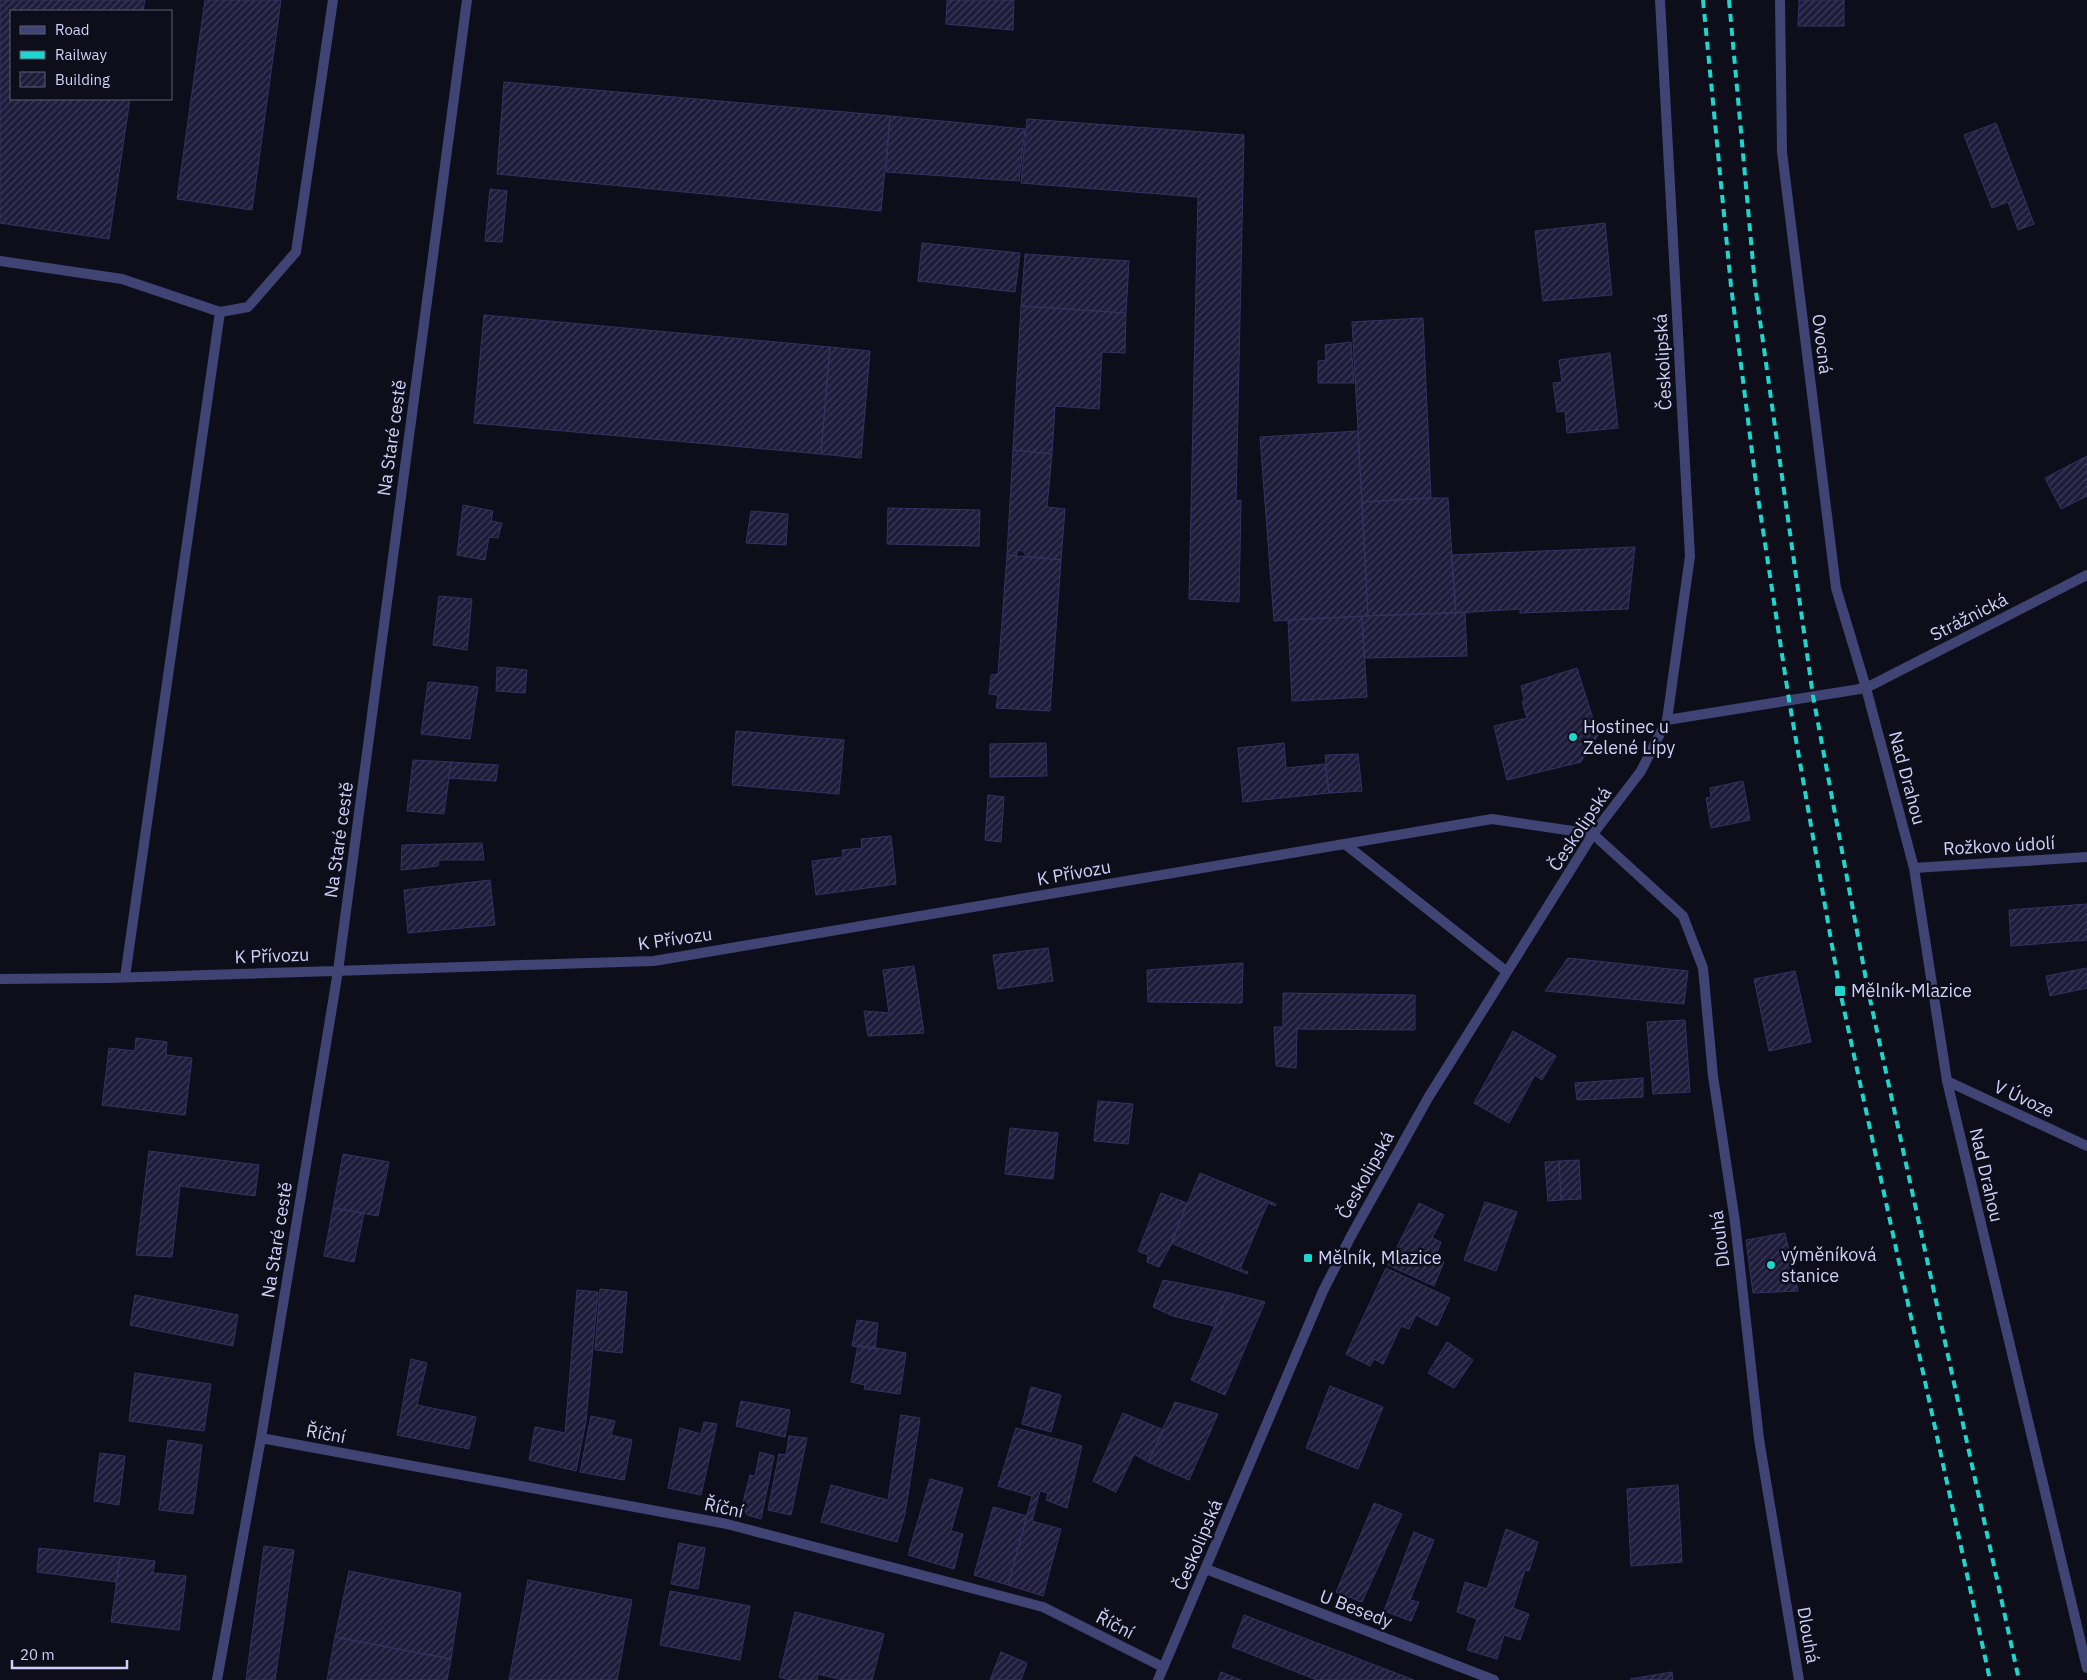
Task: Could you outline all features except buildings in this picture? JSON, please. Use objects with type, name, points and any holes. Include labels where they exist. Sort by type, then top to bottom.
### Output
[{"type":"street","points":[[0,262],[122,279],[220,312],[248,307],[296,252],[333,0]]},
{"type":"street","name":"Na Staré cestě","points":[[218,1680],[261,1438],[338,971],[467,0]]},
{"type":"street","name":"Českolipská","points":[[1158,1680],[1323,1291],[1343,1252],[1428,1098],[1594,834],[1641,770],[1667,720],[1690,556],[1660,0]]},
{"type":"street","name":"Ovocná","points":[[1780,0],[1782,152],[1836,588],[1866,688]]},
{"type":"street","points":[[125,977],[220,312]]},
{"type":"street","name":"Strážnická","points":[[1866,688],[2087,575]]},
{"type":"street","points":[[1667,720],[1866,688]]},
{"type":"street","name":"Nad Drahou","points":[[1866,688],[1914,868],[1947,1081],[2087,1668]]},
{"type":"street","name":"K Přívozu","points":[[0,979],[654,961],[1492,819],[1594,834]]},
{"type":"street","name":"Dlouhá","points":[[1594,834],[1683,916],[1703,968],[1713,1076],[1734,1222],[1758,1439],[1799,1680]]},
{"type":"street","points":[[1345,844],[1507,972]]},
{"type":"street","name":"Rožkovo údolí","points":[[1914,868],[2087,857]]},
{"type":"street","name":"V Úvoze","points":[[1947,1081],[2087,1146]]},
{"type":"street","name":"Říční","points":[[261,1438],[727,1524],[1043,1607],[1163,1667]]},
{"type":"street","name":"U Besedy","points":[[1206,1570],[1494,1680]]},
{"type":"railway","points":[[1703,0],[1731,286],[1757,491],[1789,700],[1840,991],[1990,1680]]},
{"type":"railway","points":[[1729,0],[1755,285],[1813,696],[1868,990],[2019,1680]]},
{"type":"place","name":"Hostinec u Zelené Lípy","points":[[1573,737]]},
{"type":"place","name":"Mělník-Mlazice","points":[[1840,991]]},
{"type":"place","name":"Mělník, Mlazice","points":[[1308,1258]]},
{"type":"place","name":"výměníková stanice","points":[[1771,1265]]}]
